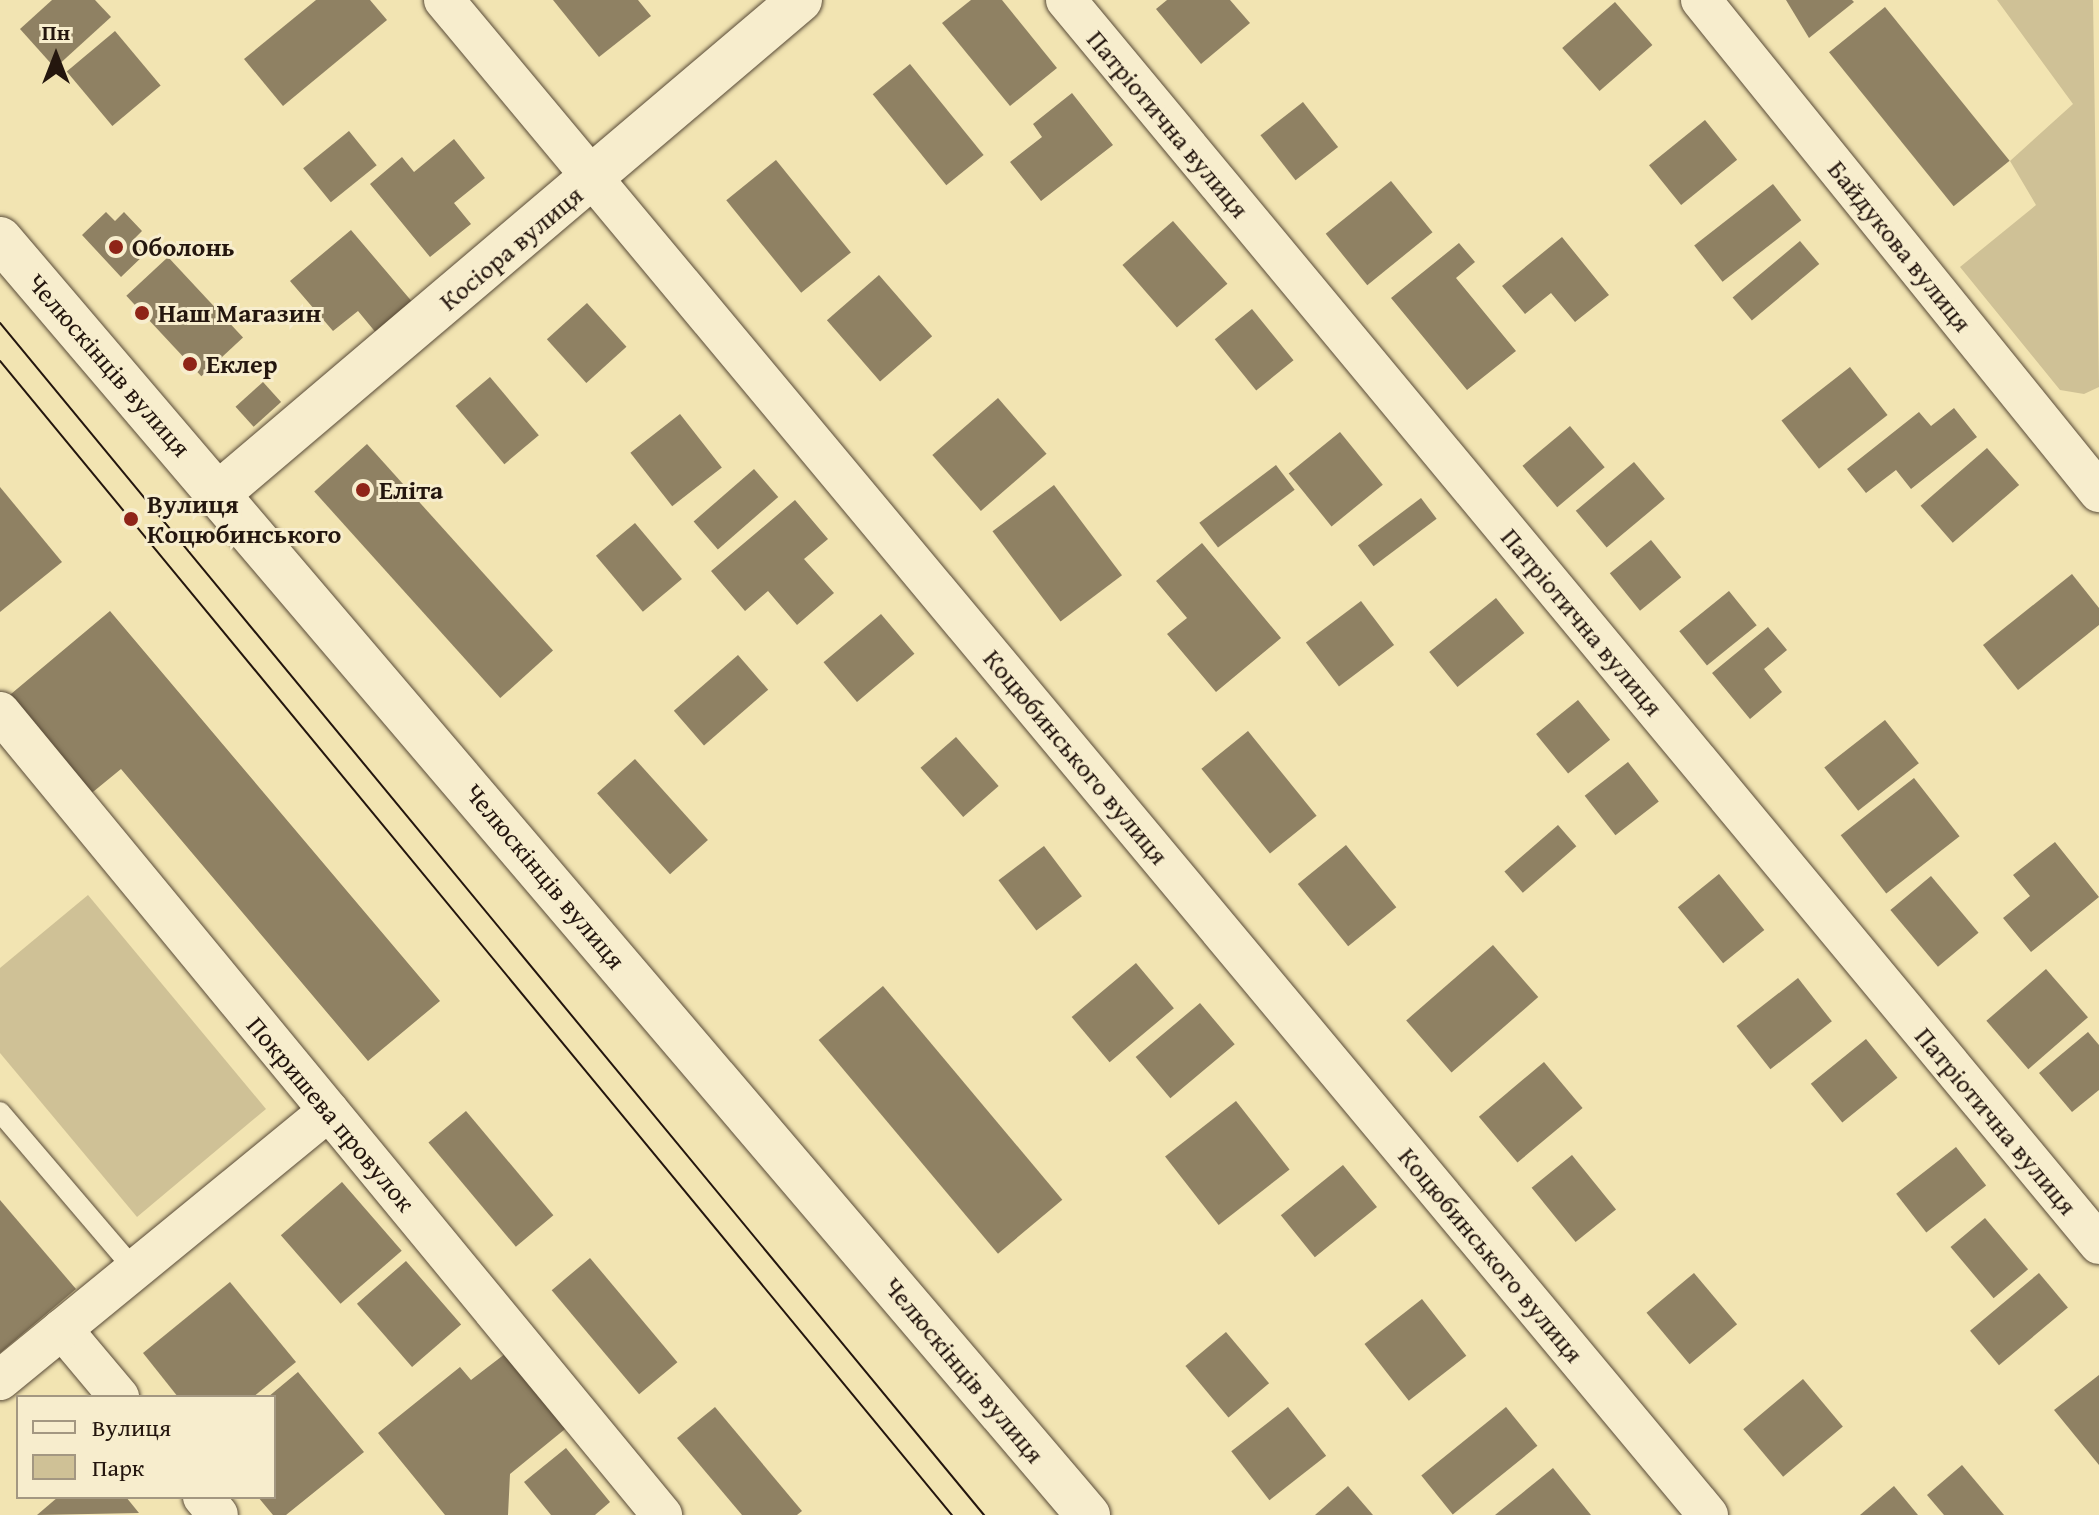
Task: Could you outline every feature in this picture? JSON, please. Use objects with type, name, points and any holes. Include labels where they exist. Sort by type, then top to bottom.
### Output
[{"type":"main road","name":"Косіора вулиця","points":[[219,493],[593,179],[800,0]]},
{"type":"main road","name":"Челюскінців вулиця","points":[[0,239],[1088,1515]]},
{"type":"street","name":"Коцюбинського вулиця","points":[[444,0],[1708,1515]]},
{"type":"street","name":"Патріотична вулиця","points":[[1066,0],[2099,1244]]},
{"type":"street","name":"Байдукова вулиця","points":[[1701,0],[2099,492]]},
{"type":"street","name":"Покришева провулок","points":[[0,712],[662,1515]]},
{"type":"street","points":[[0,1380],[329,1111]]},
{"type":"street","points":[[62,1329],[117,1395]]},
{"type":"street","points":[[205,1499],[218,1515]]},
{"type":"lane","points":[[0,1112],[134,1269]]},
{"type":"green space","points":[[1997,0],[2093,0],[2099,387],[2084,394],[2060,390],[1960,267],[2036,205],[2010,161],[2073,104]]},
{"type":"green space","points":[[88,895],[266,1109],[137,1217],[0,1053],[0,968]]},
{"type":"building","points":[[52,0],[95,0],[111,17],[55,68],[20,29]]},
{"type":"building","points":[[316,0],[370,0],[387,20],[283,106],[244,59]]},
{"type":"building","points":[[553,0],[638,0],[651,16],[599,57]]},
{"type":"building","points":[[971,0],[1002,0],[1057,68],[1010,106],[942,23]]},
{"type":"building","points":[[1167,0],[1230,0],[1250,23],[1201,64],[1156,9]]},
{"type":"building","points":[[1786,0],[1852,0],[1854,2],[1809,38]]},
{"type":"building","points":[[1615,2],[1652,45],[1600,91],[1562,48]]},
{"type":"building","points":[[1885,7],[2010,161],[1954,206],[1829,52]]},
{"type":"building","points":[[115,31],[161,85],[112,126],[67,71]]},
{"type":"building","points":[[910,64],[984,155],[946,185],[873,94]]},
{"type":"building","points":[[1072,93],[1113,145],[1041,201],[1010,162],[1042,137],[1033,124]]},
{"type":"building","points":[[1303,102],[1338,147],[1296,180],[1260,135]]},
{"type":"building","points":[[1705,120],[1737,160],[1681,205],[1649,165]]},
{"type":"building","points":[[349,131],[377,165],[331,202],[303,168]]},
{"type":"building","points":[[454,139],[485,178],[454,203],[471,224],[430,257],[370,184],[402,157],[414,172]]},
{"type":"building","points":[[776,160],[851,252],[801,293],[726,200]]},
{"type":"building","points":[[1391,181],[1433,232],[1367,285],[1326,234]]},
{"type":"building","points":[[1773,184],[1801,220],[1723,282],[1694,246]]},
{"type":"building","name":"Оболонь","points":[[106,212],[115,221],[124,212],[142,231],[132,241],[145,254],[121,277],[82,235]]},
{"type":"building","points":[[1173,221],[1227,284],[1177,328],[1122,265]]},
{"type":"building","points":[[351,230],[414,304],[377,334],[358,311],[333,331],[290,281]]},
{"type":"building","points":[[1562,237],[1609,295],[1575,322],[1551,293],[1525,314],[1502,286]]},
{"type":"building","points":[[1800,241],[1819,264],[1752,321],[1733,298]]},
{"type":"building","points":[[1459,243],[1475,262],[1456,278],[1516,351],[1467,390],[1391,298]]},
{"type":"building","points":[[168,257],[243,337],[201,376],[126,296]]},
{"type":"building","points":[[879,275],[932,336],[880,381],[827,320]]},
{"type":"building","points":[[587,303],[626,347],[586,383],[547,339]]},
{"type":"building","points":[[1252,309],[1294,360],[1256,390],[1215,339]]},
{"type":"building","points":[[1850,367],[1888,415],[1819,469],[1781,421]]},
{"type":"building","points":[[490,377],[539,435],[504,464],[456,406]]},
{"type":"building","points":[[263,382],[281,402],[254,427],[236,407]]},
{"type":"building","points":[[998,398],[1047,454],[981,511],[932,455]]},
{"type":"building","points":[[1954,408],[1977,437],[1911,489],[1896,470],[1866,493],[1847,469],[1919,412],[1931,426]]},
{"type":"building","points":[[680,414],[722,468],[672,506],[630,453]]},
{"type":"building","points":[[1570,426],[1605,467],[1557,507],[1523,466]]},
{"type":"building","points":[[1340,432],[1383,485],[1332,526],[1289,474]]},
{"type":"building","points":[[367,444],[553,651],[500,698],[314,492]]},
{"type":"building","points":[[1987,448],[2019,485],[1953,543],[1921,506]]},
{"type":"building","points":[[1634,462],[1665,499],[1607,548],[1576,511]]},
{"type":"building","points":[[1276,465],[1295,490],[1218,548],[1199,523]]},
{"type":"building","points":[[754,469],[778,497],[718,549],[694,521]]},
{"type":"building","points":[[1054,485],[1122,575],[1061,622],[993,531]]},
{"type":"building","points":[[0,487],[62,562],[0,612]]},
{"type":"building","points":[[1421,498],[1437,519],[1374,566],[1358,546]]},
{"type":"building","points":[[795,500],[828,539],[804,559],[834,593],[797,625],[768,591],[745,611],[711,571]]},
{"type":"building","points":[[635,523],[682,579],[643,612],[596,556]]},
{"type":"building","points":[[1651,540],[1681,577],[1640,611],[1610,573]]},
{"type":"building","points":[[1202,543],[1281,638],[1216,692],[1167,634],[1187,618],[1156,581]]},
{"type":"building","points":[[2072,574],[2099,608],[2099,625],[2018,690],[1983,645]]},
{"type":"building","points":[[1729,591],[1757,625],[1707,665],[1679,631]]},
{"type":"building","points":[[1496,598],[1524,633],[1457,687],[1429,652]]},
{"type":"building","points":[[1361,601],[1394,645],[1339,686],[1306,643]]},
{"type":"building","points":[[110,611],[440,1001],[368,1061],[121,769],[88,796],[5,699]]},
{"type":"building","points":[[881,614],[914,654],[857,702],[824,662]]},
{"type":"building","points":[[1768,627],[1787,650],[1764,669],[1782,692],[1750,719],[1712,673]]},
{"type":"building","points":[[738,655],[768,690],[704,745],[674,711]]},
{"type":"building","points":[[1578,700],[1610,740],[1568,774],[1536,734]]},
{"type":"building","points":[[1885,720],[1919,763],[1858,811],[1824,767]]},
{"type":"building","points":[[1248,731],[1317,816],[1270,853],[1201,769]]},
{"type":"building","points":[[956,737],[999,786],[963,817],[921,768]]},
{"type":"building","points":[[635,759],[708,840],[670,874],[597,793]]},
{"type":"building","points":[[1628,762],[1659,801],[1615,835],[1585,796]]},
{"type":"building","points":[[1914,778],[1960,836],[1886,894],[1841,835]]},
{"type":"building","points":[[1558,825],[1576,846],[1523,893],[1504,872]]},
{"type":"building","points":[[2055,842],[2099,897],[2031,952],[2003,918],[2030,896],[2013,875]]},
{"type":"building","points":[[1346,845],[1396,907],[1348,946],[1298,884]]},
{"type":"building","points":[[1044,846],[1082,896],[1036,931],[998,880]]},
{"type":"building","points":[[1719,874],[1764,930],[1723,963],[1678,907]]},
{"type":"building","points":[[1931,876],[1979,933],[1938,967],[1890,910]]},
{"type":"building","points":[[1493,945],[1538,997],[1451,1073],[1406,1020]]},
{"type":"building","points":[[1136,963],[1174,1008],[1110,1062],[1072,1017]]},
{"type":"building","points":[[2046,969],[2088,1017],[2028,1069],[1986,1021]]},
{"type":"building","points":[[1798,978],[1832,1021],[1770,1069],[1737,1026]]},
{"type":"building","points":[[883,986],[1062,1200],[998,1254],[819,1040]]},
{"type":"building","points":[[1200,1003],[1235,1044],[1170,1098],[1136,1057]]},
{"type":"building","points":[[2088,1032],[2099,1045],[2099,1090],[2072,1112],[2039,1073]]},
{"type":"building","points":[[1866,1039],[1897,1078],[1842,1123],[1811,1084]]},
{"type":"building","points":[[1544,1062],[1583,1108],[1517,1163],[1479,1117]]},
{"type":"building","points":[[1236,1101],[1290,1170],[1219,1225],[1165,1156]]},
{"type":"building","points":[[466,1111],[553,1215],[516,1247],[428,1142]]},
{"type":"building","points":[[1956,1147],[1986,1186],[1926,1232],[1896,1194]]},
{"type":"building","points":[[1572,1155],[1616,1209],[1576,1242],[1532,1188]]},
{"type":"building","points":[[1343,1165],[1377,1207],[1315,1257],[1281,1215]]},
{"type":"building","points":[[342,1182],[402,1251],[341,1304],[281,1235]]},
{"type":"building","points":[[0,1200],[76,1289],[0,1353]]},
{"type":"building","points":[[1985,1218],[2028,1269],[1994,1298],[1951,1247]]},
{"type":"building","points":[[590,1258],[677,1362],[639,1394],[552,1290]]},
{"type":"building","points":[[406,1261],[461,1324],[412,1367],[357,1304]]},
{"type":"building","points":[[1694,1273],[1737,1324],[1690,1364],[1647,1313]]},
{"type":"building","points":[[2039,1273],[2068,1307],[1999,1365],[1970,1331]]},
{"type":"building","points":[[230,1282],[296,1362],[255,1395],[176,1395],[143,1353]]},
{"type":"building","points":[[1422,1299],[1466,1356],[1409,1401],[1364,1344]]},
{"type":"building","points":[[1226,1332],[1269,1383],[1228,1417],[1185,1366]]},
{"type":"building","points":[[510,1350],[570,1425],[510,1474],[508,1515],[445,1515],[378,1433],[460,1367],[471,1380]]},
{"type":"building","points":[[298,1372],[364,1452],[286,1515],[273,1515],[260,1499],[276,1499],[276,1395],[270,1395]]},
{"type":"building","points":[[2099,1375],[2099,1465],[2054,1410]]},
{"type":"building","points":[[1803,1379],[1843,1426],[1783,1477],[1743,1429]]},
{"type":"building","points":[[715,1407],[802,1511],[797,1515],[742,1515],[677,1438]]},
{"type":"building","points":[[1288,1407],[1326,1456],[1269,1500],[1231,1451]]},
{"type":"building","points":[[1506,1407],[1537,1446],[1453,1514],[1421,1476]]},
{"type":"building","points":[[566,1448],[610,1502],[595,1515],[551,1515],[524,1482]]},
{"type":"building","points":[[1962,1465],[2004,1515],[1944,1515],[1927,1495]]},
{"type":"building","points":[[1553,1468],[1591,1515],[1495,1515]]},
{"type":"building","points":[[1348,1486],[1373,1515],[1315,1515]]},
{"type":"building","points":[[1894,1486],[1918,1515],[1860,1515]]},
{"type":"building","points":[[56,1499],[128,1499],[139,1513],[37,1515]]},
{"type":"tram line","points":[[0,323],[984,1515]]},
{"type":"tram line","points":[[0,361],[952,1515]]},
{"type":"place","name":"Оболонь","points":[[116,247]]},
{"type":"place","name":"Наш Магазин","points":[[142,313]]},
{"type":"place","name":"Еклер","points":[[190,364]]},
{"type":"place","name":"Еліта","points":[[363,490]]},
{"type":"place","name":"Вулиця Коцюбинського","points":[[131,519]]}]
